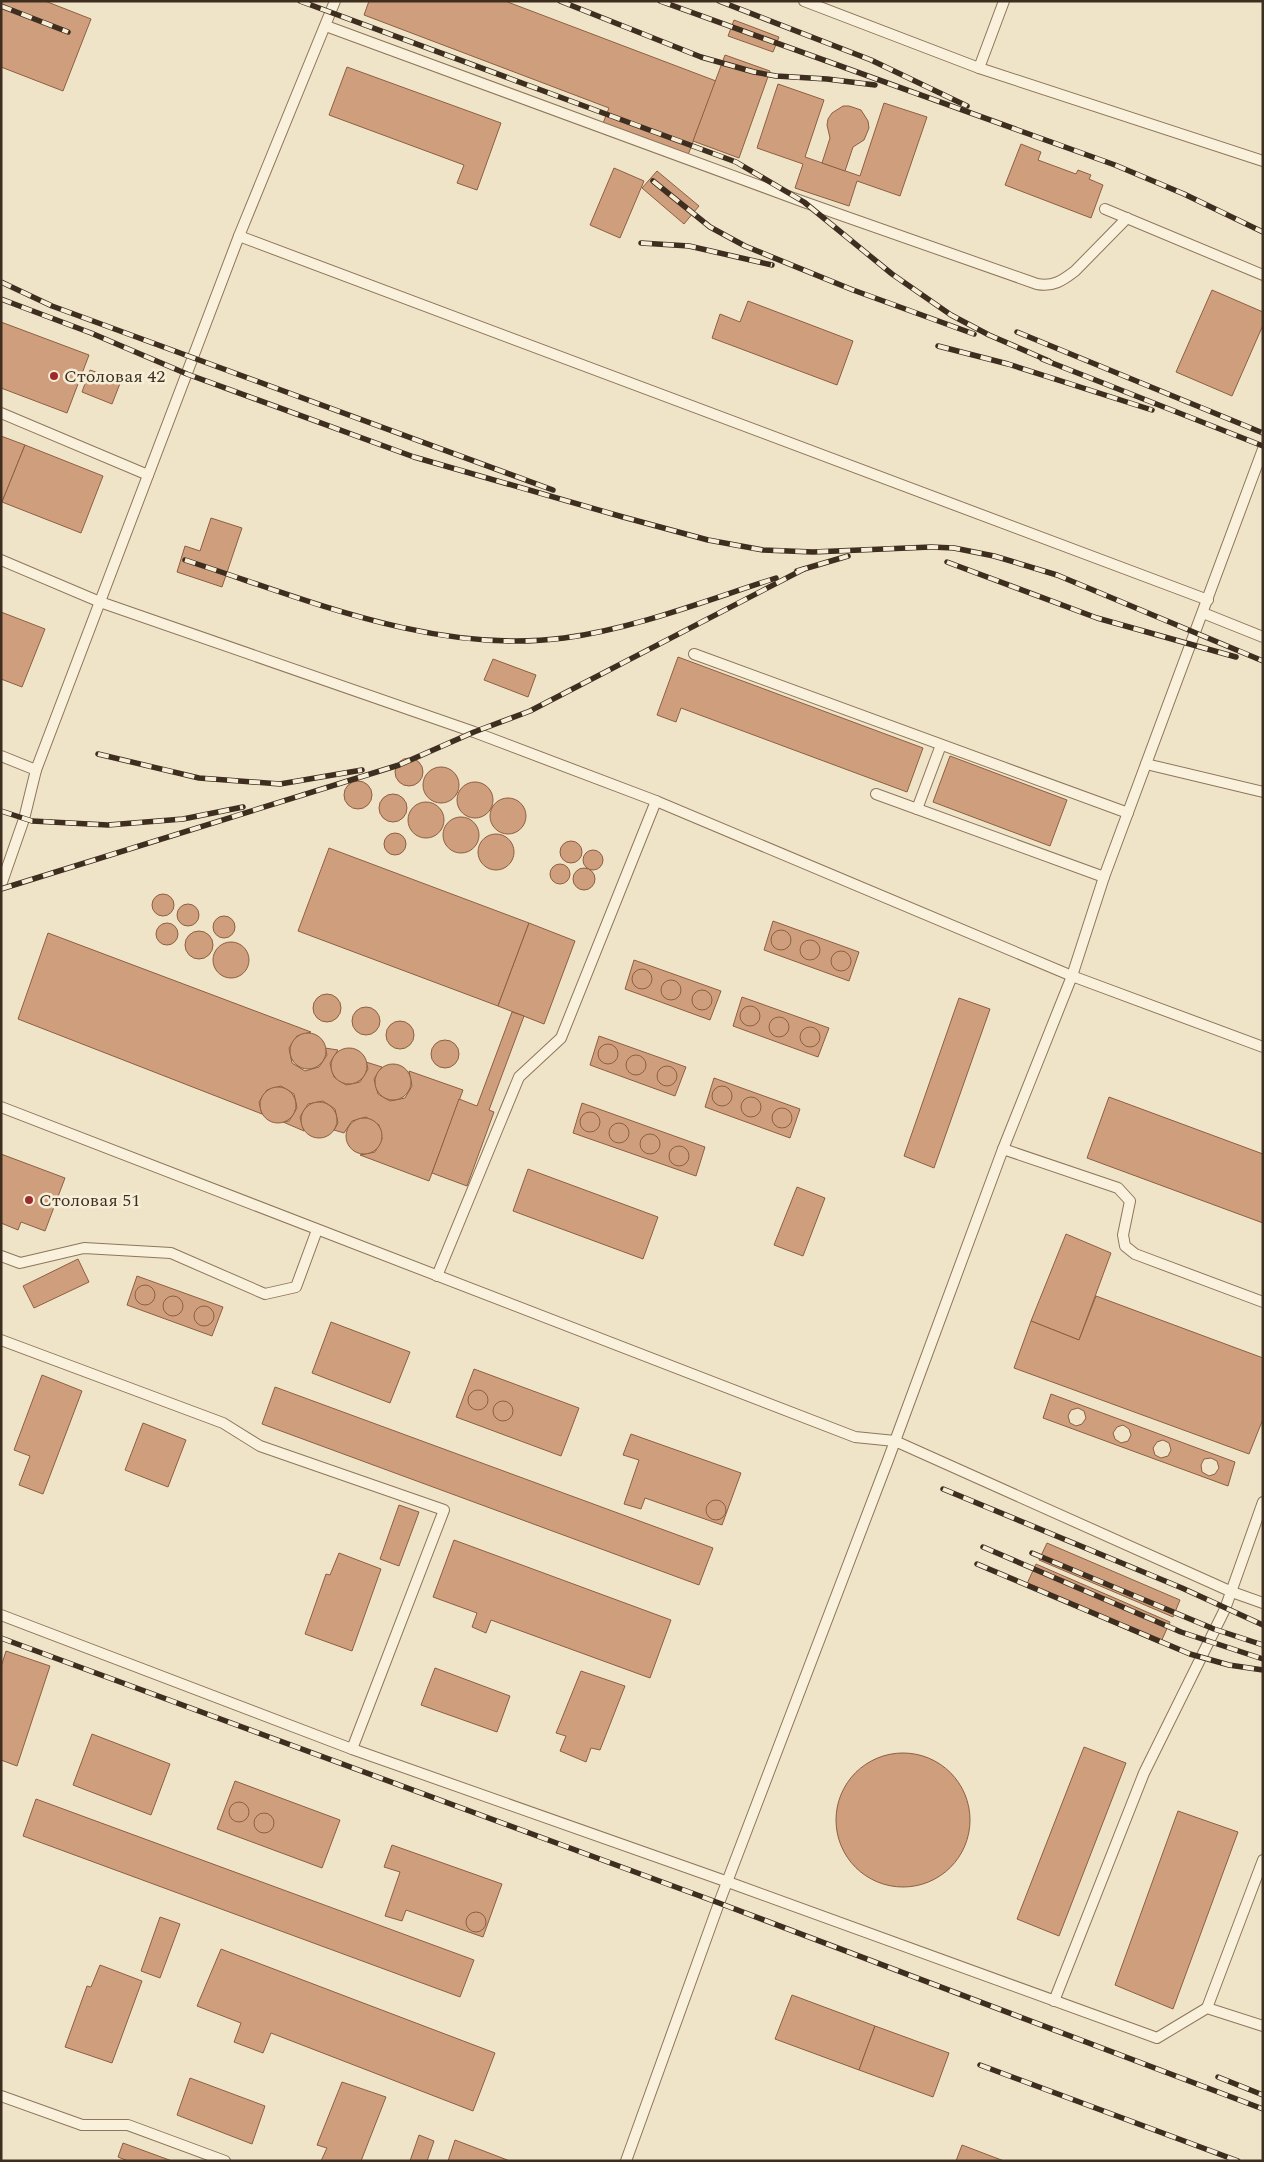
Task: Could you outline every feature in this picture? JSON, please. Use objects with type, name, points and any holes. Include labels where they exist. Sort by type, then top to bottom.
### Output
[{"type":"lane","points":[[1,885],[24,819],[36,770],[239,236],[335,1]]},
{"type":"lane","points":[[804,1],[979,68],[1263,161]]},
{"type":"lane","points":[[979,68],[1004,1]]},
{"type":"lane","points":[[326,26],[804,202],[1037,284],[1046,286],[1057,284],[1065,279],[1127,218]]},
{"type":"lane","points":[[1105,209],[1263,275]]},
{"type":"lane","points":[[239,236],[1208,600]]},
{"type":"lane","points":[[1,413],[148,475]]},
{"type":"lane","points":[[626,2161],[728,1882],[1003,1149],[1072,976],[1104,877],[1263,448]]},
{"type":"lane","points":[[1,560],[100,602],[474,732],[656,801],[1072,976],[1263,1046]]},
{"type":"lane","points":[[1203,613],[1263,637]]},
{"type":"lane","points":[[694,654],[1128,813]]},
{"type":"lane","points":[[917,809],[942,745]]},
{"type":"lane","points":[[1,756],[36,770]]},
{"type":"lane","points":[[1146,764],[1263,792]]},
{"type":"lane","points":[[876,794],[1104,877]]},
{"type":"lane","points":[[437,1276],[519,1077],[561,1038],[656,801]]},
{"type":"lane","points":[[1,1107],[854,1437],[895,1441],[1232,1592],[1263,1603]]},
{"type":"lane","points":[[1003,1149],[1118,1188],[1130,1201],[1123,1235],[1125,1246],[1135,1254],[1263,1302]]},
{"type":"lane","points":[[1,1256],[20,1263],[84,1248],[171,1253],[265,1294],[296,1287],[317,1230]]},
{"type":"lane","points":[[1,1340],[223,1423],[260,1446],[444,1510],[352,1749]]},
{"type":"lane","points":[[1054,2001],[1144,1773],[1232,1592],[1263,1502]]},
{"type":"lane","points":[[1,1615],[352,1749],[728,1882],[1157,2038],[1207,2008],[1263,1860]]},
{"type":"lane","points":[[1207,2008],[1263,2026]]},
{"type":"lane","points":[[1,2096],[82,2125],[128,2125],[225,2161]]},
{"type":"building","points":[[1,1],[45,1],[91,19],[63,91],[1,67]]},
{"type":"building","points":[[369,1],[505,1],[716,81],[685,163],[600,131],[609,108],[364,15]]},
{"type":"building","points":[[734,20],[779,37],[773,52],[728,36]]},
{"type":"building","points":[[725,55],[770,71],[739,158],[693,141]]},
{"type":"building","points":[[347,67],[501,123],[477,190],[457,183],[464,165],[329,115]]},
{"type":"building","points":[[778,84],[824,100],[805,157],[860,176],[884,103],[927,117],[900,196],[857,181],[849,206],[795,188],[803,164],[757,148]]},
{"type":"building","points":[[843,106],[861,110],[868,121],[869,128],[864,140],[853,147],[845,171],[822,163],[830,138],[827,125],[828,119],[832,113]]},
{"type":"building","points":[[1021,144],[1041,152],[1038,160],[1076,174],[1078,170],[1091,175],[1089,179],[1103,185],[1091,218],[1005,185]]},
{"type":"building","points":[[614,168],[644,181],[620,238],[590,225]]},
{"type":"building","points":[[657,171],[699,206],[684,224],[642,188]]},
{"type":"building","points":[[1212,290],[1263,312],[1263,325],[1232,396],[1176,372]]},
{"type":"building","points":[[748,301],[853,341],[837,385],[712,338],[720,314],[740,322]]},
{"type":"building","points":[[1,322],[89,355],[67,413],[1,388]]},
{"type":"building","points":[[90,370],[121,381],[112,404],[82,392]]},
{"type":"building","points":[[1,436],[25,445],[2,502],[1,502]]},
{"type":"building","points":[[25,445],[103,476],[81,533],[2,502]]},
{"type":"building","points":[[211,518],[242,528],[222,587],[177,572],[185,546],[200,551]]},
{"type":"building","points":[[1,612],[45,629],[22,687],[1,679]]},
{"type":"building","points":[[678,657],[923,748],[907,792],[681,708],[676,722],[657,715]]},
{"type":"building","points":[[493,659],[536,675],[528,697],[484,680]]},
{"type":"building","points":[[950,756],[1067,800],[1050,846],[933,802]]},
{"type":"building","points":[[409,758],[419,762],[423,772],[419,782],[409,786],[399,782],[395,772],[399,762]]},
{"type":"building","points":[[441,767],[454,772],[459,785],[454,798],[441,803],[428,798],[423,785],[428,772]]},
{"type":"building","points":[[358,781],[368,785],[372,795],[368,805],[358,809],[348,805],[344,795],[348,785]]},
{"type":"building","points":[[475,782],[488,787],[493,800],[488,813],[475,818],[462,813],[457,800],[462,787]]},
{"type":"building","points":[[393,794],[403,798],[407,808],[403,818],[393,822],[383,818],[379,808],[383,798]]},
{"type":"building","points":[[508,798],[521,803],[526,816],[521,829],[508,834],[495,829],[490,816],[495,803]]},
{"type":"building","points":[[426,802],[439,807],[444,820],[439,833],[426,838],[413,833],[408,820],[413,807]]},
{"type":"building","points":[[461,817],[474,822],[479,835],[474,848],[461,853],[448,848],[443,835],[448,822]]},
{"type":"building","points":[[395,833],[405,840],[406,844],[399,854],[395,855],[385,848],[384,844],[391,834]]},
{"type":"building","points":[[496,834],[509,839],[514,852],[509,865],[496,870],[483,865],[478,852],[483,839]]},
{"type":"building","points":[[571,841],[581,848],[582,852],[575,862],[571,863],[561,856],[560,852],[567,842]]},
{"type":"building","points":[[329,848],[529,923],[498,1006],[298,931]]},
{"type":"building","points":[[589,850],[597,850],[603,856],[603,864],[597,870],[589,870],[583,864],[583,856]]},
{"type":"building","points":[[556,864],[564,864],[570,870],[570,878],[564,884],[556,884],[550,878],[550,870]]},
{"type":"building","points":[[584,868],[594,875],[595,879],[588,889],[584,890],[574,883],[573,879],[580,869]]},
{"type":"building","points":[[163,894],[173,901],[174,905],[167,915],[163,916],[153,909],[152,905],[159,895]]},
{"type":"building","points":[[188,904],[198,911],[199,915],[192,925],[188,926],[178,919],[177,915],[184,905]]},
{"type":"building","points":[[224,916],[234,923],[235,927],[228,937],[224,938],[214,931],[213,927],[220,917]]},
{"type":"building","points":[[773,921],[859,952],[849,981],[764,950]]},
{"type":"building","points":[[167,923],[177,930],[178,934],[171,944],[167,945],[157,938],[156,934],[163,924]]},
{"type":"building","points":[[529,923],[575,941],[544,1024],[498,1006]]},
{"type":"building","points":[[781,930],[788,933],[791,940],[788,947],[781,950],[774,947],[771,940],[774,933]]},
{"type":"building","points":[[199,931],[209,935],[213,945],[209,955],[199,959],[189,955],[185,945],[189,935]]},
{"type":"building","points":[[48,933],[311,1032],[297,1036],[289,1048],[292,1063],[305,1071],[319,1067],[327,1055],[325,1048],[338,1050],[330,1063],[334,1077],[346,1085],[360,1082],[368,1069],[366,1062],[382,1067],[374,1079],[378,1094],[390,1101],[405,1098],[412,1086],[409,1071],[463,1090],[429,1181],[360,1155],[375,1152],[382,1139],[379,1125],[366,1117],[352,1121],[344,1133],[334,1130],[338,1123],[335,1109],[323,1101],[308,1104],[300,1117],[304,1131],[283,1122],[289,1121],[297,1108],[294,1094],[281,1086],[267,1090],[259,1102],[262,1114],[18,1019]]},
{"type":"building","points":[[810,940],[817,943],[820,950],[817,957],[810,960],[803,957],[800,950],[803,943]]},
{"type":"building","points":[[231,942],[244,947],[249,960],[244,973],[231,978],[218,973],[213,960],[218,947]]},
{"type":"building","points":[[841,951],[848,954],[851,961],[848,968],[841,971],[834,968],[831,961],[834,954]]},
{"type":"building","points":[[634,960],[721,991],[710,1020],[625,989]]},
{"type":"building","points":[[642,969],[649,972],[652,979],[649,986],[642,989],[635,986],[632,979],[635,972]]},
{"type":"building","points":[[671,980],[678,983],[681,990],[678,997],[671,1000],[664,997],[661,990],[664,983]]},
{"type":"building","points":[[702,990],[709,993],[712,1000],[709,1007],[702,1010],[695,1007],[692,1000],[695,993]]},
{"type":"building","points":[[327,994],[337,998],[341,1008],[337,1018],[327,1022],[317,1018],[313,1008],[317,998]]},
{"type":"building","points":[[742,997],[829,1028],[818,1057],[733,1026]]},
{"type":"building","points":[[959,998],[990,1009],[934,1168],[904,1156]]},
{"type":"building","points":[[750,1006],[757,1009],[760,1016],[757,1023],[750,1026],[743,1023],[740,1016],[743,1009]]},
{"type":"building","points":[[366,1007],[376,1011],[380,1021],[376,1031],[366,1035],[356,1031],[352,1021],[356,1011]]},
{"type":"building","points":[[512,1012],[524,1016],[489,1110],[494,1112],[467,1186],[432,1173],[459,1099],[477,1106]]},
{"type":"building","points":[[779,1017],[786,1020],[789,1027],[786,1034],[779,1037],[772,1034],[769,1027],[772,1020]]},
{"type":"building","points":[[400,1021],[410,1025],[414,1035],[410,1045],[400,1049],[390,1045],[386,1035],[390,1025]]},
{"type":"building","points":[[810,1027],[817,1030],[820,1037],[817,1044],[810,1047],[803,1044],[800,1037],[803,1030]]},
{"type":"building","points":[[308,1033],[315,1034],[321,1038],[325,1044],[325,1058],[321,1064],[315,1068],[308,1069],[301,1068],[295,1064],[291,1058],[290,1051],[291,1044],[295,1038],[301,1034]]},
{"type":"building","points":[[599,1036],[686,1067],[675,1096],[590,1065]]},
{"type":"building","points":[[445,1040],[455,1044],[459,1054],[455,1064],[445,1068],[435,1064],[431,1054],[435,1044]]},
{"type":"building","points":[[608,1044],[615,1047],[618,1054],[615,1061],[608,1064],[601,1061],[598,1054],[601,1047]]},
{"type":"building","points":[[349,1048],[356,1049],[362,1053],[366,1059],[366,1073],[362,1079],[356,1083],[349,1084],[342,1083],[336,1079],[332,1073],[331,1066],[332,1059],[336,1053],[342,1049]]},
{"type":"building","points":[[636,1055],[643,1058],[646,1065],[643,1072],[636,1075],[629,1072],[626,1065],[629,1058]]},
{"type":"building","points":[[393,1064],[400,1065],[406,1069],[410,1075],[410,1089],[406,1095],[400,1099],[393,1100],[386,1099],[380,1095],[376,1089],[375,1082],[376,1075],[380,1069],[386,1065]]},
{"type":"building","points":[[667,1066],[674,1069],[677,1076],[674,1083],[667,1086],[660,1083],[657,1076],[660,1069]]},
{"type":"building","points":[[714,1078],[800,1109],[790,1138],[705,1107]]},
{"type":"building","points":[[722,1086],[729,1089],[732,1096],[729,1103],[722,1106],[715,1103],[712,1096],[715,1089]]},
{"type":"building","points":[[278,1087],[285,1088],[291,1092],[295,1098],[295,1112],[291,1118],[285,1122],[278,1123],[271,1122],[265,1118],[261,1112],[260,1105],[261,1098],[265,1092],[271,1088]]},
{"type":"building","points":[[751,1097],[758,1100],[761,1107],[758,1114],[751,1117],[744,1114],[741,1107],[744,1100]]},
{"type":"building","points":[[1109,1097],[1263,1154],[1263,1223],[1087,1158]]},
{"type":"building","points":[[319,1102],[326,1103],[332,1107],[336,1113],[336,1127],[332,1133],[326,1137],[319,1138],[312,1137],[306,1133],[302,1127],[301,1120],[302,1113],[306,1107],[312,1103]]},
{"type":"building","points":[[582,1103],[705,1147],[696,1176],[573,1133]]},
{"type":"building","points":[[782,1108],[789,1111],[792,1118],[789,1125],[782,1128],[775,1125],[772,1118],[775,1111]]},
{"type":"building","points":[[590,1112],[597,1115],[600,1122],[597,1129],[590,1132],[583,1129],[580,1122],[583,1115]]},
{"type":"building","points":[[364,1118],[371,1119],[377,1123],[381,1129],[381,1143],[377,1149],[371,1153],[364,1154],[357,1153],[351,1149],[347,1143],[346,1136],[347,1129],[351,1123],[357,1119]]},
{"type":"building","points":[[619,1123],[626,1126],[629,1133],[626,1140],[619,1143],[612,1140],[609,1133],[612,1126]]},
{"type":"building","points":[[650,1134],[657,1137],[660,1144],[657,1151],[650,1154],[643,1151],[640,1144],[643,1137]]},
{"type":"building","points":[[679,1146],[686,1149],[689,1156],[686,1163],[679,1166],[672,1163],[669,1156],[672,1149]]},
{"type":"building","name":"Столовая 51","points":[[1,1154],[65,1178],[45,1231],[21,1222],[18,1230],[1,1223]]},
{"type":"building","points":[[528,1169],[658,1217],[643,1259],[513,1211]]},
{"type":"building","points":[[797,1187],[825,1198],[803,1256],[774,1245]]},
{"type":"building","points":[[1066,1234],[1111,1253],[1079,1340],[1031,1321]]},
{"type":"building","points":[[78,1259],[89,1282],[34,1308],[23,1286]]},
{"type":"building","points":[[137,1276],[223,1307],[212,1336],[127,1305]]},
{"type":"building","points":[[145,1285],[152,1288],[155,1295],[152,1302],[145,1305],[138,1302],[135,1295],[138,1288]]},
{"type":"building","points":[[173,1296],[180,1299],[183,1306],[180,1313],[173,1316],[166,1313],[163,1306],[166,1299]]},
{"type":"building","points":[[1096,1296],[1263,1358],[1263,1419],[1249,1454],[1014,1368],[1031,1321],[1079,1340]]},
{"type":"building","points":[[204,1306],[211,1309],[214,1316],[211,1323],[204,1326],[197,1323],[194,1316],[197,1309]]},
{"type":"building","points":[[331,1322],[410,1352],[390,1403],[312,1373]]},
{"type":"building","points":[[474,1369],[579,1408],[561,1456],[456,1417]]},
{"type":"building","points":[[42,1375],[82,1391],[43,1494],[19,1485],[30,1456],[14,1450]]},
{"type":"building","points":[[275,1387],[713,1548],[699,1585],[262,1424]]},
{"type":"building","points":[[478,1390],[485,1393],[488,1400],[485,1407],[478,1410],[471,1407],[468,1400],[471,1393]]},
{"type":"building","points":[[1051,1394],[1235,1462],[1228,1486],[1043,1418]],"holes":[[[1078,1408],[1084,1411],[1086,1418],[1082,1424],[1076,1426],[1070,1423],[1068,1416],[1071,1410]],[[1123,1425],[1129,1429],[1131,1435],[1128,1441],[1121,1443],[1115,1439],[1113,1433],[1117,1427]],[[1163,1440],[1169,1443],[1171,1450],[1168,1456],[1161,1458],[1155,1455],[1153,1448],[1157,1442]],[[1211,1458],[1217,1461],[1219,1468],[1215,1474],[1209,1476],[1202,1472],[1201,1465],[1204,1459]]]},
{"type":"building","points":[[503,1401],[510,1404],[513,1411],[510,1418],[503,1421],[496,1418],[493,1411],[496,1404]]},
{"type":"building","points":[[143,1423],[186,1440],[168,1487],[125,1470]]},
{"type":"building","points":[[631,1434],[741,1473],[722,1525],[645,1498],[641,1509],[624,1504],[639,1460],[623,1455]]},
{"type":"building","points":[[716,1500],[723,1503],[726,1510],[723,1517],[716,1520],[709,1517],[706,1510],[709,1503]]},
{"type":"building","points":[[399,1505],[419,1512],[399,1566],[380,1559]]},
{"type":"building","points":[[454,1540],[671,1620],[650,1678],[491,1620],[486,1633],[472,1627],[477,1613],[433,1597]]},
{"type":"building","points":[[1047,1543],[1180,1600],[1173,1617],[1039,1560]]},
{"type":"building","points":[[339,1553],[381,1569],[352,1651],[305,1634],[326,1574],[330,1575]]},
{"type":"building","points":[[1036,1564],[1170,1622],[1160,1644],[1026,1586]]},
{"type":"building","points":[[6,1651],[50,1666],[17,1766],[1,1760],[1,1667]]},
{"type":"building","points":[[435,1668],[510,1696],[497,1732],[421,1705]]},
{"type":"building","points":[[581,1671],[625,1686],[600,1750],[591,1748],[586,1762],[560,1751],[566,1736],[556,1733]]},
{"type":"building","points":[[92,1734],[170,1764],[151,1815],[73,1785]]},
{"type":"building","points":[[1084,1747],[1126,1763],[1059,1936],[1017,1919]]},
{"type":"building","points":[[903,1753],[929,1758],[951,1772],[965,1794],[970,1820],[965,1846],[951,1868],[929,1882],[903,1887],[877,1882],[855,1868],[841,1846],[836,1820],[841,1794],[855,1772],[877,1758]]},
{"type":"building","points":[[235,1781],[340,1820],[322,1868],[217,1829]]},
{"type":"building","points":[[36,1799],[474,1960],[460,1997],[23,1836]]},
{"type":"building","points":[[239,1802],[246,1805],[249,1812],[246,1819],[239,1822],[232,1819],[229,1812],[232,1805]]},
{"type":"building","points":[[1178,1811],[1238,1832],[1173,2009],[1115,1985]]},
{"type":"building","points":[[264,1813],[271,1816],[274,1823],[271,1830],[264,1833],[257,1830],[254,1823],[257,1816]]},
{"type":"building","points":[[392,1845],[502,1884],[483,1937],[406,1910],[402,1921],[385,1916],[400,1872],[384,1867]]},
{"type":"building","points":[[476,1912],[483,1915],[486,1922],[483,1929],[476,1932],[469,1929],[466,1922],[469,1915]]},
{"type":"building","points":[[160,1917],[180,1924],[160,1978],[141,1971]]},
{"type":"building","points":[[221,1949],[495,2053],[473,2111],[271,2033],[263,2053],[234,2042],[241,2023],[197,2006]]},
{"type":"building","points":[[100,1965],[142,1981],[112,2063],[65,2047],[87,1986],[91,1987]]},
{"type":"building","points":[[792,1995],[875,2026],[859,2070],[775,2039]]},
{"type":"building","points":[[875,2026],[949,2053],[933,2097],[859,2070]]},
{"type":"building","points":[[190,2078],[265,2106],[252,2144],[177,2115]]},
{"type":"building","points":[[342,2082],[386,2097],[361,2161],[321,2161],[327,2148],[317,2145]]},
{"type":"building","points":[[419,2135],[434,2141],[427,2161],[410,2161]]},
{"type":"building","points":[[455,2140],[510,2161],[448,2161]]},
{"type":"building","points":[[123,2143],[172,2161],[128,2161],[118,2157]]},
{"type":"building","points":[[962,2145],[1004,2161],[956,2161]]},
{"type":"railway","points":[[300,1],[736,162],[804,202],[892,274],[951,315],[989,335],[1049,361]]},
{"type":"railway","points":[[560,1],[701,57],[754,72],[776,76],[827,79],[875,85]]},
{"type":"railway","points":[[660,1],[1115,165],[1184,194],[1263,232]]},
{"type":"railway","points":[[719,1],[871,60],[967,106]]},
{"type":"railway","points":[[1,6],[68,32]]},
{"type":"railway","points":[[653,181],[710,227],[745,246],[853,290],[974,334]]},
{"type":"railway","points":[[641,243],[689,246],[772,265]]},
{"type":"railway","points":[[1,282],[52,306],[553,490]]},
{"type":"railway","points":[[1,299],[91,333],[187,374],[414,457],[623,517],[708,540],[763,550],[813,552],[931,547],[954,548],[994,556],[1057,575],[1263,661]]},
{"type":"railway","points":[[1017,332],[1263,433]]},
{"type":"railway","points":[[938,346],[1008,364],[1152,410]]},
{"type":"railway","points":[[1042,359],[1263,446]]},
{"type":"railway","points":[[797,571],[848,556]]},
{"type":"railway","points":[[185,560],[371,620],[419,631],[467,638],[515,641],[564,638],[618,628],[776,578]]},
{"type":"railway","points":[[947,562],[1097,618],[1236,657]]},
{"type":"railway","points":[[1,889],[399,765],[474,732],[530,711],[804,569]]},
{"type":"railway","points":[[98,754],[199,778],[280,784],[362,770]]},
{"type":"railway","points":[[1,811],[32,821],[108,825],[183,819],[243,807]]},
{"type":"railway","points":[[943,1489],[1182,1588],[1263,1625]]},
{"type":"railway","points":[[983,1547],[1181,1632],[1263,1659]]},
{"type":"railway","points":[[1032,1553],[1214,1629],[1263,1645]]},
{"type":"railway","points":[[977,1564],[1190,1654],[1229,1665],[1263,1670]]},
{"type":"railway","points":[[1,1638],[719,1903],[1263,2109]]},
{"type":"railway","points":[[980,2065],[1238,2161]]},
{"type":"railway","points":[[1218,2077],[1263,2095]]},
{"type":"place","name":"Столовая 42","points":[[54,376]]},
{"type":"place","name":"Столовая 51","points":[[29,1200]]}]
